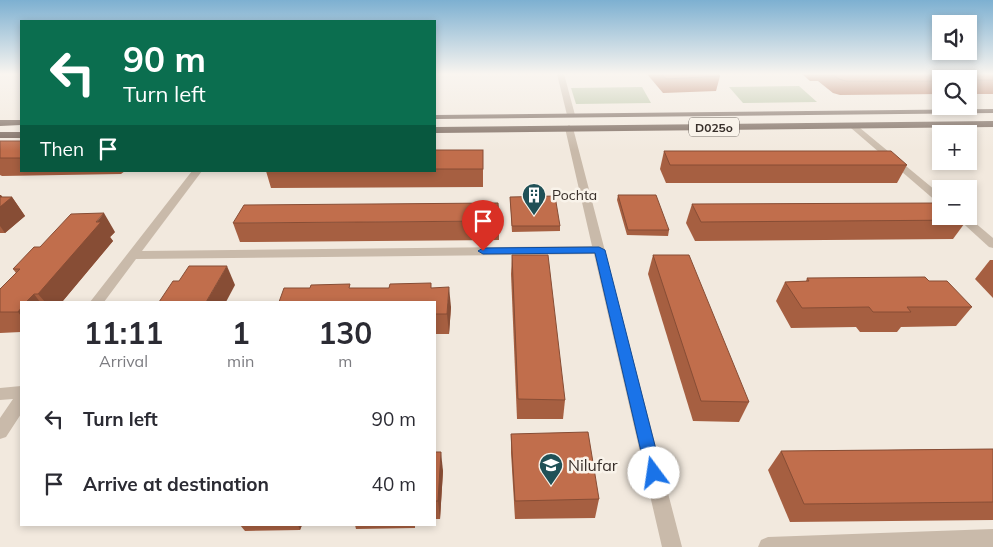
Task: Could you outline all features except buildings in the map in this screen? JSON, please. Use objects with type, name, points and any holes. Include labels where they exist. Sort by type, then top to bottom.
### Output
[{"type":"main road","name":"D025o","points":[[436,130],[570,121],[993,111]]},
{"type":"main road","name":"D025o","points":[[436,117],[854,126],[993,124]]},
{"type":"main road","points":[[0,123],[20,123]]},
{"type":"main road","points":[[0,135],[20,135]]},
{"type":"street","points":[[566,100],[599,250],[672,547]]},
{"type":"street","points":[[854,126],[932,192]]},
{"type":"street","points":[[98,301],[196,172]]},
{"type":"street","points":[[971,225],[993,244]]},
{"type":"street","points":[[134,255],[599,250]]},
{"type":"street","points":[[0,394],[20,392]]},
{"type":"street","points":[[0,432],[20,402]]},
{"type":"street","points":[[768,547],[993,539]]},
{"type":"green space","points":[[575,100],[649,100],[651,103],[576,104]]},
{"type":"green space","points":[[740,100],[814,100],[817,102],[743,103]]},
{"type":"place","name":"Pochta","points":[[534,216]]},
{"type":"place","name":"Nilufar","points":[[551,486]]},
{"type":"route","points":[[483,251],[599,250],[654,473]]}]
